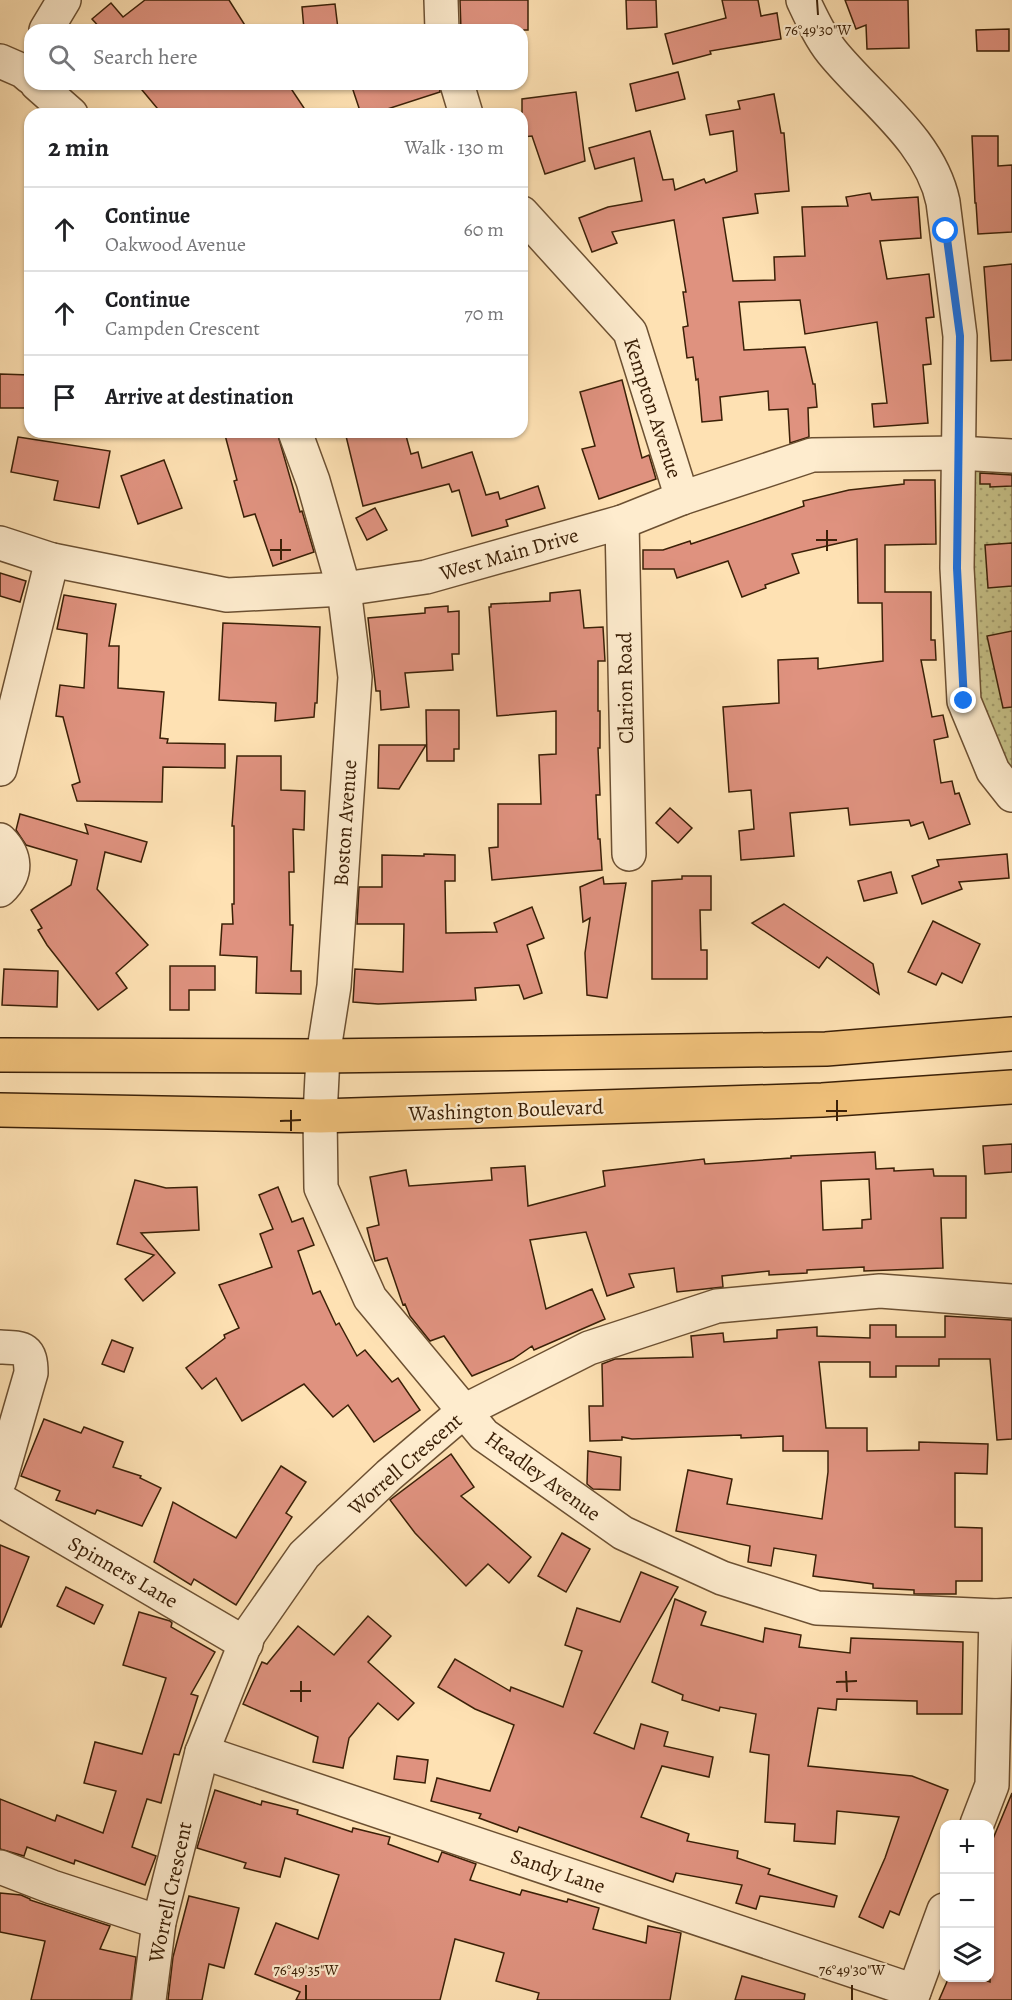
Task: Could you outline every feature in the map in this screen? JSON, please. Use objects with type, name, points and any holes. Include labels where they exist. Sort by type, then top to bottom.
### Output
[{"type":"highway","points":[[0,1054],[323,1056],[826,1049],[1012,1034]]},
{"type":"highway","name":"Washington Boulevard","points":[[0,1110],[321,1116],[822,1100],[1012,1087]]},
{"type":"street","points":[[50,24],[64,0]]},
{"type":"street","points":[[441,0],[442,24]]},
{"type":"street","points":[[803,0],[832,51],[897,122],[921,153],[939,182],[944,202],[960,336],[957,568],[964,701],[993,771],[1012,795]]},
{"type":"street","points":[[45,90],[65,108]]},
{"type":"street","points":[[459,90],[464,108]]},
{"type":"street","name":"Kempton Avenue","points":[[528,220],[630,332],[682,498]]},
{"type":"street","name":"Boston Avenue","points":[[297,438],[313,480],[344,589],[354,678],[334,987],[323,1056]]},
{"type":"street","name":"West Main Drive","points":[[0,543],[52,560],[227,595],[344,589],[426,577],[622,522],[682,498],[812,455],[958,453],[1012,456]]},
{"type":"street","name":"Clarion Road","points":[[622,522],[628,854]]},
{"type":"street","points":[[0,769],[52,560]]},
{"type":"street","points":[[0,840],[13,857],[13,868],[9,880],[0,890]]},
{"type":"street","name":"Headley Avenue","points":[[323,1056],[321,1188],[370,1298],[484,1435],[623,1533],[722,1578],[817,1608],[1004,1616]]},
{"type":"street","name":"Worrell Crescent","points":[[149,2000],[159,1922],[202,1752],[249,1634],[304,1555],[389,1475],[464,1411],[589,1348],[717,1306],[880,1291],[1012,1301]]},
{"type":"street","points":[[0,1479],[31,1373],[31,1361],[14,1350]]},
{"type":"street","name":"Spinners Lane","points":[[0,1500],[246,1644]]},
{"type":"street","points":[[979,1820],[992,1785],[1004,1616]]},
{"type":"street","name":"Sandy Lane","points":[[202,1752],[912,1995]]},
{"type":"street","points":[[0,1867],[52,1887],[159,1922]]},
{"type":"street","points":[[912,1995],[940,1923]]},
{"type":"shaded area","points":[[967,458],[1012,459],[1012,795],[993,771],[957,568]]},
{"type":"building","points":[[145,0],[229,0],[244,24],[97,24],[92,19],[111,3],[123,17]]},
{"type":"building","points":[[460,0],[528,0],[528,24],[461,24]]},
{"type":"building","points":[[626,0],[656,0],[657,27],[627,29]]},
{"type":"building","points":[[722,0],[758,0],[761,16],[777,13],[781,39],[710,51],[711,54],[673,64],[665,34],[726,18]]},
{"type":"building","points":[[845,0],[908,0],[909,48],[867,49],[866,25],[856,29]]},
{"type":"building","points":[[335,4],[337,24],[303,24],[302,7]]},
{"type":"building","points":[[1009,29],[1009,51],[977,51],[976,30]]},
{"type":"building","points":[[678,72],[685,99],[636,111],[630,84]]},
{"type":"building","points":[[142,90],[292,90],[304,108],[157,108]]},
{"type":"building","points":[[353,90],[440,90],[440,92],[391,108],[359,108]]},
{"type":"building","points":[[576,92],[585,161],[545,174],[532,136],[528,136],[528,108],[522,108],[522,99]]},
{"type":"building","points":[[774,94],[781,133],[784,133],[789,191],[755,194],[758,213],[723,218],[733,281],[775,280],[774,257],[805,256],[802,207],[848,206],[846,197],[870,193],[872,200],[918,197],[921,238],[880,241],[887,279],[929,274],[934,317],[926,318],[931,364],[923,365],[928,423],[874,427],[872,404],[887,403],[877,322],[805,334],[800,300],[739,302],[744,350],[805,347],[813,384],[815,384],[817,407],[808,408],[809,437],[790,443],[788,409],[769,410],[768,391],[720,397],[722,420],[702,422],[698,379],[696,380],[693,357],[687,358],[683,327],[688,326],[683,292],[686,292],[674,220],[612,232],[617,243],[592,252],[579,218],[608,207],[642,201],[634,158],[595,169],[589,148],[650,131],[663,180],[673,179],[675,190],[704,179],[706,183],[737,171],[733,131],[710,135],[706,115],[740,109],[738,101]]},
{"type":"building","points":[[972,136],[998,136],[998,166],[1012,165],[1012,232],[978,234]]},
{"type":"building","points":[[1012,264],[1012,360],[991,361],[984,267]]},
{"type":"building","points":[[0,374],[24,375],[24,408],[0,408]]},
{"type":"building","points":[[622,380],[642,458],[649,455],[656,479],[599,499],[582,449],[595,446],[580,392]]},
{"type":"building","points":[[18,437],[110,451],[99,508],[54,500],[58,481],[11,472]]},
{"type":"building","points":[[226,438],[279,438],[314,552],[273,566],[255,514],[244,517],[234,481],[237,480]]},
{"type":"building","points":[[346,438],[407,438],[411,454],[418,452],[422,468],[472,452],[486,495],[498,492],[500,499],[538,486],[545,508],[506,520],[508,526],[472,536],[459,490],[452,492],[449,484],[363,506]]},
{"type":"building","points":[[164,460],[182,508],[138,524],[121,476]]},
{"type":"building","points":[[980,473],[1012,475],[1012,486],[990,487],[990,484],[980,484]]},
{"type":"building","points":[[904,480],[935,480],[936,544],[885,545],[885,592],[931,592],[931,640],[935,640],[936,660],[921,660],[932,717],[943,715],[948,737],[934,740],[941,783],[952,781],[955,794],[959,793],[970,824],[929,839],[923,822],[911,826],[909,820],[850,825],[848,808],[790,813],[794,856],[741,860],[739,831],[754,829],[751,790],[729,792],[723,707],[779,703],[778,660],[818,658],[818,669],[883,661],[882,603],[858,603],[857,539],[792,554],[799,573],[765,585],[766,588],[742,597],[728,561],[677,578],[674,569],[643,569],[643,550],[663,550],[690,541],[691,544],[804,506],[803,501],[849,490],[904,484]]},
{"type":"building","points":[[375,508],[387,530],[367,540],[356,518]]},
{"type":"building","points":[[1012,543],[1012,586],[988,588],[985,545]]},
{"type":"building","points":[[0,573],[26,581],[20,602],[0,596]]},
{"type":"building","points":[[580,590],[584,628],[603,627],[605,661],[598,661],[600,795],[596,795],[602,870],[492,880],[489,848],[498,847],[498,804],[541,804],[539,755],[556,754],[556,711],[497,716],[489,607],[491,604],[550,601],[550,593]]},
{"type":"building","points":[[64,595],[116,604],[109,646],[119,646],[118,688],[164,692],[160,738],[168,739],[167,743],[225,744],[225,768],[163,767],[162,802],[77,801],[72,785],[80,782],[63,717],[56,716],[60,685],[84,688],[87,634],[57,629]]},
{"type":"building","points":[[448,606],[448,612],[459,611],[459,654],[452,654],[453,670],[405,673],[409,707],[381,710],[380,691],[376,691],[368,618],[425,613],[425,608]]},
{"type":"building","points":[[223,623],[320,627],[317,703],[315,703],[314,717],[275,721],[276,703],[219,700]]},
{"type":"building","points":[[1012,631],[1012,707],[1003,708],[987,636]]},
{"type":"building","points":[[426,710],[459,710],[459,749],[454,749],[454,761],[427,761]]},
{"type":"building","points":[[379,745],[426,745],[399,789],[378,788]]},
{"type":"building","points":[[237,756],[281,756],[281,790],[305,791],[304,830],[293,829],[294,872],[289,872],[290,925],[293,925],[291,971],[301,971],[301,994],[256,993],[257,957],[220,955],[222,924],[233,924],[234,826],[232,826]]},
{"type":"building","points":[[670,808],[692,828],[678,843],[656,823]]},
{"type":"building","points":[[20,814],[88,834],[85,824],[147,842],[141,862],[105,852],[97,889],[148,945],[116,973],[127,988],[98,1010],[47,945],[38,930],[42,928],[31,910],[71,885],[77,860],[26,845],[16,830]]},
{"type":"building","points":[[424,854],[455,855],[455,881],[445,881],[446,933],[497,932],[494,923],[532,907],[544,938],[527,945],[542,993],[524,999],[519,985],[475,988],[476,1000],[378,1004],[353,1002],[355,969],[403,972],[404,924],[357,924],[359,887],[382,887],[382,855],[424,856]]},
{"type":"building","points":[[1007,854],[1009,878],[959,882],[962,889],[922,904],[912,876],[939,866],[937,860]]},
{"type":"building","points":[[891,872],[897,893],[864,901],[858,881]]},
{"type":"building","points":[[682,876],[711,876],[711,910],[700,910],[701,950],[707,950],[707,979],[652,979],[652,881],[682,879]]},
{"type":"building","points":[[603,877],[604,884],[626,883],[607,998],[587,995],[585,953],[590,918],[583,922],[580,887]]},
{"type":"building","points":[[784,904],[873,964],[879,994],[827,957],[819,968],[752,923]]},
{"type":"building","points":[[933,921],[980,944],[962,983],[942,973],[936,985],[908,972]]},
{"type":"building","points":[[170,966],[215,966],[215,990],[189,990],[189,1010],[170,1010]]},
{"type":"building","points":[[4,969],[58,971],[57,1007],[2,1005]]},
{"type":"building","points":[[1012,1144],[1012,1172],[985,1174],[983,1146]]},
{"type":"building","points":[[875,1152],[876,1169],[894,1168],[894,1171],[933,1169],[934,1176],[966,1176],[966,1218],[941,1218],[943,1268],[864,1271],[864,1267],[769,1275],[769,1271],[722,1276],[723,1287],[677,1292],[674,1268],[629,1274],[634,1287],[607,1296],[586,1232],[530,1240],[546,1309],[592,1289],[605,1319],[534,1350],[532,1346],[513,1359],[472,1376],[444,1336],[430,1341],[410,1316],[405,1304],[403,1305],[387,1258],[375,1261],[367,1228],[379,1225],[370,1177],[406,1170],[409,1186],[492,1180],[491,1168],[525,1166],[528,1206],[605,1186],[603,1171],[704,1159],[705,1164],[791,1158],[791,1156]],"holes":[[[869,1179],[871,1219],[862,1220],[862,1228],[823,1230],[821,1181]]]},
{"type":"building","points":[[135,1180],[166,1188],[197,1187],[199,1230],[141,1233],[175,1273],[143,1301],[125,1279],[154,1255],[117,1244]]},
{"type":"building","points":[[278,1187],[292,1222],[303,1218],[314,1245],[298,1251],[313,1294],[320,1291],[336,1325],[339,1323],[357,1356],[365,1350],[392,1382],[398,1378],[420,1410],[374,1442],[348,1405],[333,1417],[304,1384],[242,1421],[216,1378],[202,1389],[186,1368],[225,1338],[224,1335],[239,1328],[219,1285],[272,1267],[260,1234],[273,1229],[259,1195]]},
{"type":"building","points":[[945,1316],[1012,1320],[1012,1439],[997,1440],[990,1359],[939,1359],[939,1366],[896,1366],[896,1377],[870,1377],[870,1362],[819,1362],[826,1428],[867,1428],[867,1451],[919,1450],[919,1442],[988,1444],[987,1474],[955,1473],[955,1527],[982,1528],[982,1581],[956,1581],[956,1594],[914,1594],[914,1590],[873,1588],[873,1584],[813,1576],[816,1555],[774,1548],[771,1566],[748,1562],[750,1546],[676,1531],[688,1470],[732,1479],[727,1504],[822,1519],[828,1472],[828,1451],[783,1451],[783,1436],[741,1438],[741,1435],[632,1439],[622,1437],[622,1440],[590,1441],[589,1406],[603,1406],[602,1364],[615,1359],[693,1357],[691,1336],[723,1333],[724,1342],[777,1338],[777,1330],[817,1327],[817,1336],[870,1338],[870,1325],[896,1325],[896,1337],[945,1337]]},
{"type":"building","points":[[112,1340],[133,1348],[124,1372],[102,1364]]},
{"type":"building","points":[[44,1419],[81,1433],[84,1427],[123,1442],[113,1467],[141,1476],[140,1478],[161,1488],[142,1526],[97,1510],[95,1514],[56,1500],[60,1491],[21,1476]]},
{"type":"building","points":[[588,1451],[621,1457],[620,1490],[593,1489],[587,1484]]},
{"type":"building","points":[[451,1454],[474,1487],[461,1496],[531,1557],[509,1583],[488,1564],[466,1586],[415,1533],[390,1500]]},
{"type":"building","points":[[281,1466],[306,1482],[286,1513],[292,1517],[236,1605],[194,1579],[191,1585],[154,1562],[173,1502],[236,1538]]},
{"type":"building","points":[[562,1533],[590,1549],[566,1592],[538,1576]]},
{"type":"building","points":[[0,1545],[29,1557],[1,1627],[0,1627]]},
{"type":"building","points":[[641,1572],[678,1587],[594,1733],[634,1749],[641,1724],[668,1732],[664,1746],[713,1757],[709,1777],[662,1766],[641,1817],[689,1834],[687,1841],[738,1851],[737,1858],[770,1869],[768,1874],[837,1896],[834,1907],[760,1896],[756,1909],[736,1903],[742,1885],[676,1873],[673,1882],[519,1827],[517,1832],[479,1818],[481,1814],[431,1801],[437,1778],[490,1791],[514,1725],[475,1709],[438,1687],[455,1659],[510,1691],[511,1687],[563,1707],[582,1651],[565,1645],[577,1608],[620,1622]]},
{"type":"building","points":[[66,1587],[103,1605],[94,1624],[57,1606]]},
{"type":"building","points":[[675,1599],[706,1612],[701,1625],[763,1642],[765,1628],[801,1635],[799,1647],[850,1653],[851,1638],[963,1642],[962,1714],[917,1714],[917,1701],[837,1699],[836,1710],[818,1708],[808,1766],[912,1776],[948,1790],[899,1915],[890,1911],[883,1928],[859,1917],[885,1858],[899,1817],[837,1811],[835,1844],[794,1841],[795,1824],[765,1822],[769,1755],[750,1752],[756,1714],[720,1707],[719,1711],[682,1700],[683,1695],[652,1682]]},
{"type":"building","points":[[139,1612],[170,1621],[171,1627],[215,1652],[191,1694],[198,1696],[179,1755],[174,1754],[161,1803],[147,1799],[132,1847],[156,1856],[145,1885],[75,1860],[74,1864],[27,1847],[24,1856],[0,1849],[0,1799],[55,1821],[57,1815],[103,1833],[116,1791],[84,1783],[95,1742],[142,1754],[166,1678],[123,1665]]},
{"type":"building","points":[[368,1616],[391,1636],[368,1662],[414,1703],[398,1720],[378,1703],[349,1738],[343,1768],[313,1762],[318,1737],[243,1704],[262,1662],[267,1664],[298,1626],[334,1655]]},
{"type":"building","points":[[397,1756],[428,1760],[425,1783],[394,1779]]},
{"type":"building","points":[[215,1790],[261,1805],[262,1801],[298,1810],[297,1814],[352,1832],[353,1828],[390,1837],[388,1844],[438,1862],[442,1852],[476,1864],[470,1880],[520,1895],[522,1890],[599,1908],[593,1929],[646,1943],[648,1926],[681,1933],[670,2000],[537,2000],[539,1993],[496,1981],[504,1953],[455,1939],[440,2000],[296,2000],[300,1992],[255,1974],[276,1923],[318,1939],[339,1875],[285,1858],[280,1877],[244,1868],[246,1863],[197,1848]]},
{"type":"building","points":[[1012,1793],[1012,2000],[939,2000],[947,1982],[994,1982],[994,1836]]},
{"type":"building","points":[[0,1893],[21,1895],[110,1926],[100,1949],[136,1957],[131,2000],[31,2000],[45,1941],[0,1932]]},
{"type":"building","points":[[189,1896],[239,1908],[224,1968],[209,1964],[202,2000],[168,2000],[173,1957]]},
{"type":"building","points":[[742,1976],[805,1994],[804,2000],[735,2000]]},
{"type":"route","points":[[946,231],[960,336],[957,568],[964,701]]}]
